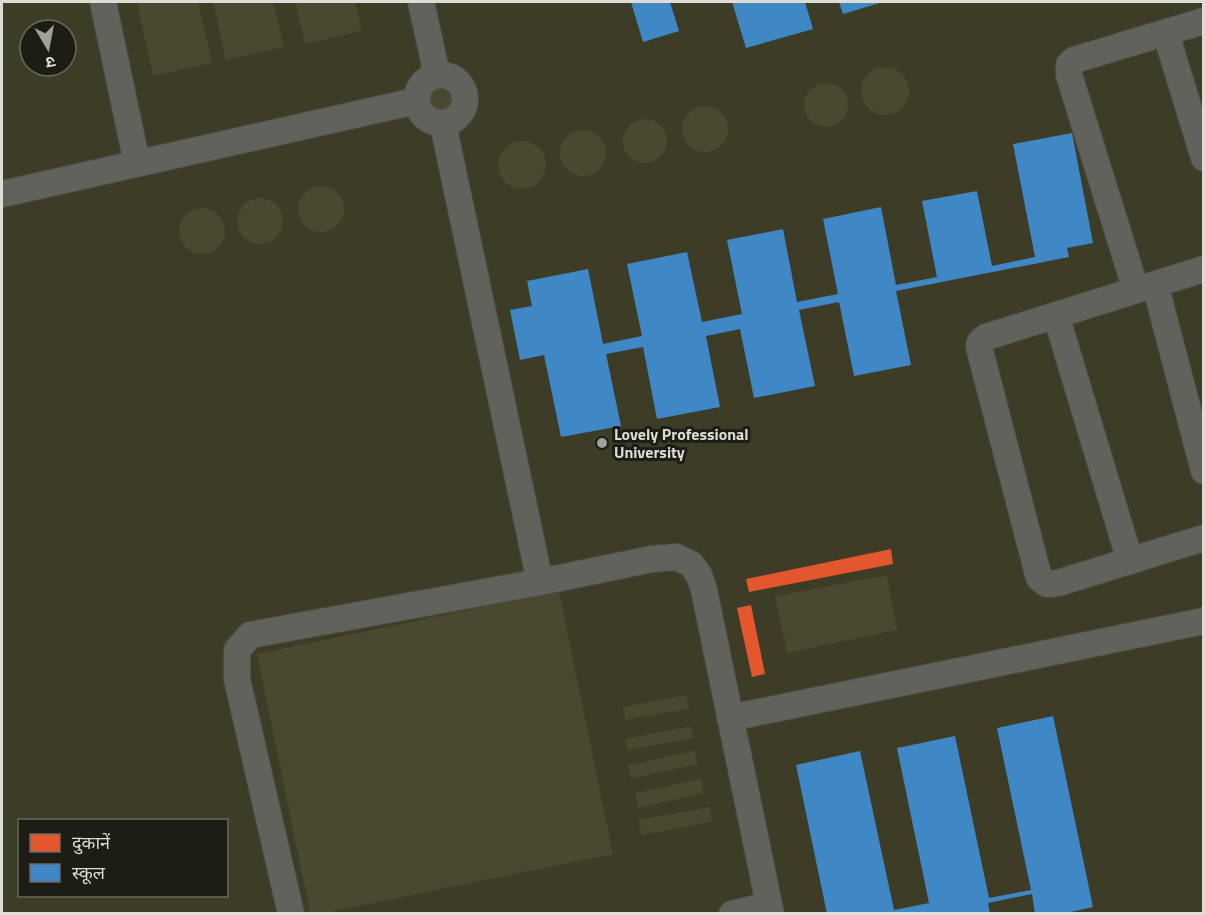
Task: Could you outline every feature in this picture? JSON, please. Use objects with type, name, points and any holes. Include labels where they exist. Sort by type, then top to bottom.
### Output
[{"type":"street","points":[[103,2],[137,163]]},
{"type":"street","points":[[421,2],[434,61],[435,76]]},
{"type":"street","points":[[1203,21],[1074,60],[1069,65],[1070,75],[1146,287],[1203,471]]},
{"type":"street","points":[[1166,34],[1203,158]]},
{"type":"street","points":[[443,75],[458,82],[465,96],[462,111],[451,122],[443,124],[428,120],[422,114],[416,101],[422,85],[435,76],[443,75]]},
{"type":"street","points":[[2,194],[416,101]]},
{"type":"street","points":[[443,124],[540,582]]},
{"type":"street","points":[[1203,269],[986,337],[980,342],[979,347],[1037,573],[1044,582],[1053,585],[1203,538]]},
{"type":"street","points":[[1056,315],[1130,561]]},
{"type":"street","points":[[291,914],[237,679],[237,650],[250,634],[540,582],[652,559],[676,557],[691,564],[699,575],[704,590],[770,909],[732,914]]},
{"type":"street","points":[[730,718],[1203,621]]},
{"type":"shaded area","name":"Lovely Professional University","points":[[2,2],[1203,2],[1203,913],[2,914]]},
{"type":"shaded area","points":[[137,2],[198,2],[212,63],[153,76]]},
{"type":"shaded area","points":[[213,2],[273,2],[284,47],[226,60]]},
{"type":"shaded area","points":[[295,2],[355,2],[362,31],[305,44]]},
{"type":"shaded area","points":[[885,67],[902,74],[909,91],[902,108],[885,115],[868,108],[861,91],[868,74]]},
{"type":"shaded area","points":[[826,83],[841,90],[848,105],[841,120],[826,127],[811,120],[804,105],[811,90]]},
{"type":"shaded area","points":[[442,86],[451,90],[455,99],[451,108],[442,112],[433,108],[429,99],[433,90]]},
{"type":"shaded area","points":[[705,106],[721,113],[728,129],[721,145],[705,152],[689,145],[682,129],[689,113]]},
{"type":"shaded area","points":[[645,119],[654,120],[661,125],[666,132],[666,150],[661,157],[654,162],[645,163],[636,162],[629,157],[624,150],[623,141],[624,132],[629,125],[636,120]]},
{"type":"shaded area","points":[[583,130],[599,137],[606,153],[599,169],[583,176],[567,169],[560,153],[567,137]]},
{"type":"shaded area","points":[[522,141],[539,148],[546,165],[539,182],[522,189],[505,182],[498,165],[505,148]]},
{"type":"shaded area","points":[[321,186],[337,193],[344,209],[337,225],[321,232],[305,225],[298,209],[305,193]]},
{"type":"shaded area","points":[[260,198],[276,205],[283,221],[276,237],[260,244],[244,237],[237,221],[244,205]]},
{"type":"shaded area","points":[[202,208],[218,215],[225,231],[218,247],[202,254],[186,247],[179,231],[186,215]]},
{"type":"shaded area","points":[[887,575],[897,630],[787,653],[775,596]]},
{"type":"shaded area","points":[[559,591],[613,854],[325,913],[310,913],[257,654]]},
{"type":"shaded area","points":[[686,695],[689,709],[625,720],[623,707]]},
{"type":"shaded area","points":[[691,726],[693,738],[628,750],[625,739]]},
{"type":"shaded area","points":[[695,751],[698,764],[631,779],[628,765]]},
{"type":"shaded area","points":[[701,779],[704,793],[638,808],[635,793]]},
{"type":"shaded area","points":[[710,807],[712,822],[641,835],[638,820]]},
{"type":"building: दुकानें","points":[[891,549],[893,564],[749,592],[746,579]]},
{"type":"building: दुकानें","points":[[751,605],[765,674],[752,677],[737,608]]},
{"type":"building: स्कूल","points":[[631,2],[670,2],[679,31],[643,42]]},
{"type":"building: स्कूल","points":[[732,2],[805,2],[813,29],[746,48]]},
{"type":"building: स्कूल","points":[[839,2],[883,2],[843,14]]},
{"type":"building: स्कूल","points":[[1072,133],[1093,243],[1067,248],[1069,257],[896,291],[911,365],[854,376],[839,302],[799,310],[815,386],[754,398],[740,329],[706,336],[720,407],[657,419],[643,347],[606,354],[621,426],[561,437],[544,355],[520,360],[510,310],[532,306],[527,281],[588,269],[603,344],[642,336],[627,264],[687,252],[702,322],[742,314],[727,240],[783,229],[797,302],[838,294],[823,219],[881,207],[896,285],[937,277],[922,201],[977,191],[992,266],[1035,257],[1013,144]]},
{"type":"building: स्कूल","points":[[1053,716],[1093,907],[1062,914],[1035,914],[1032,894],[988,903],[990,914],[827,914],[796,765],[860,751],[894,910],[929,903],[897,748],[955,736],[989,898],[1031,890],[997,728]]},
{"type":"place","name":"Lovely Professional University","points":[[602,443]]}]
